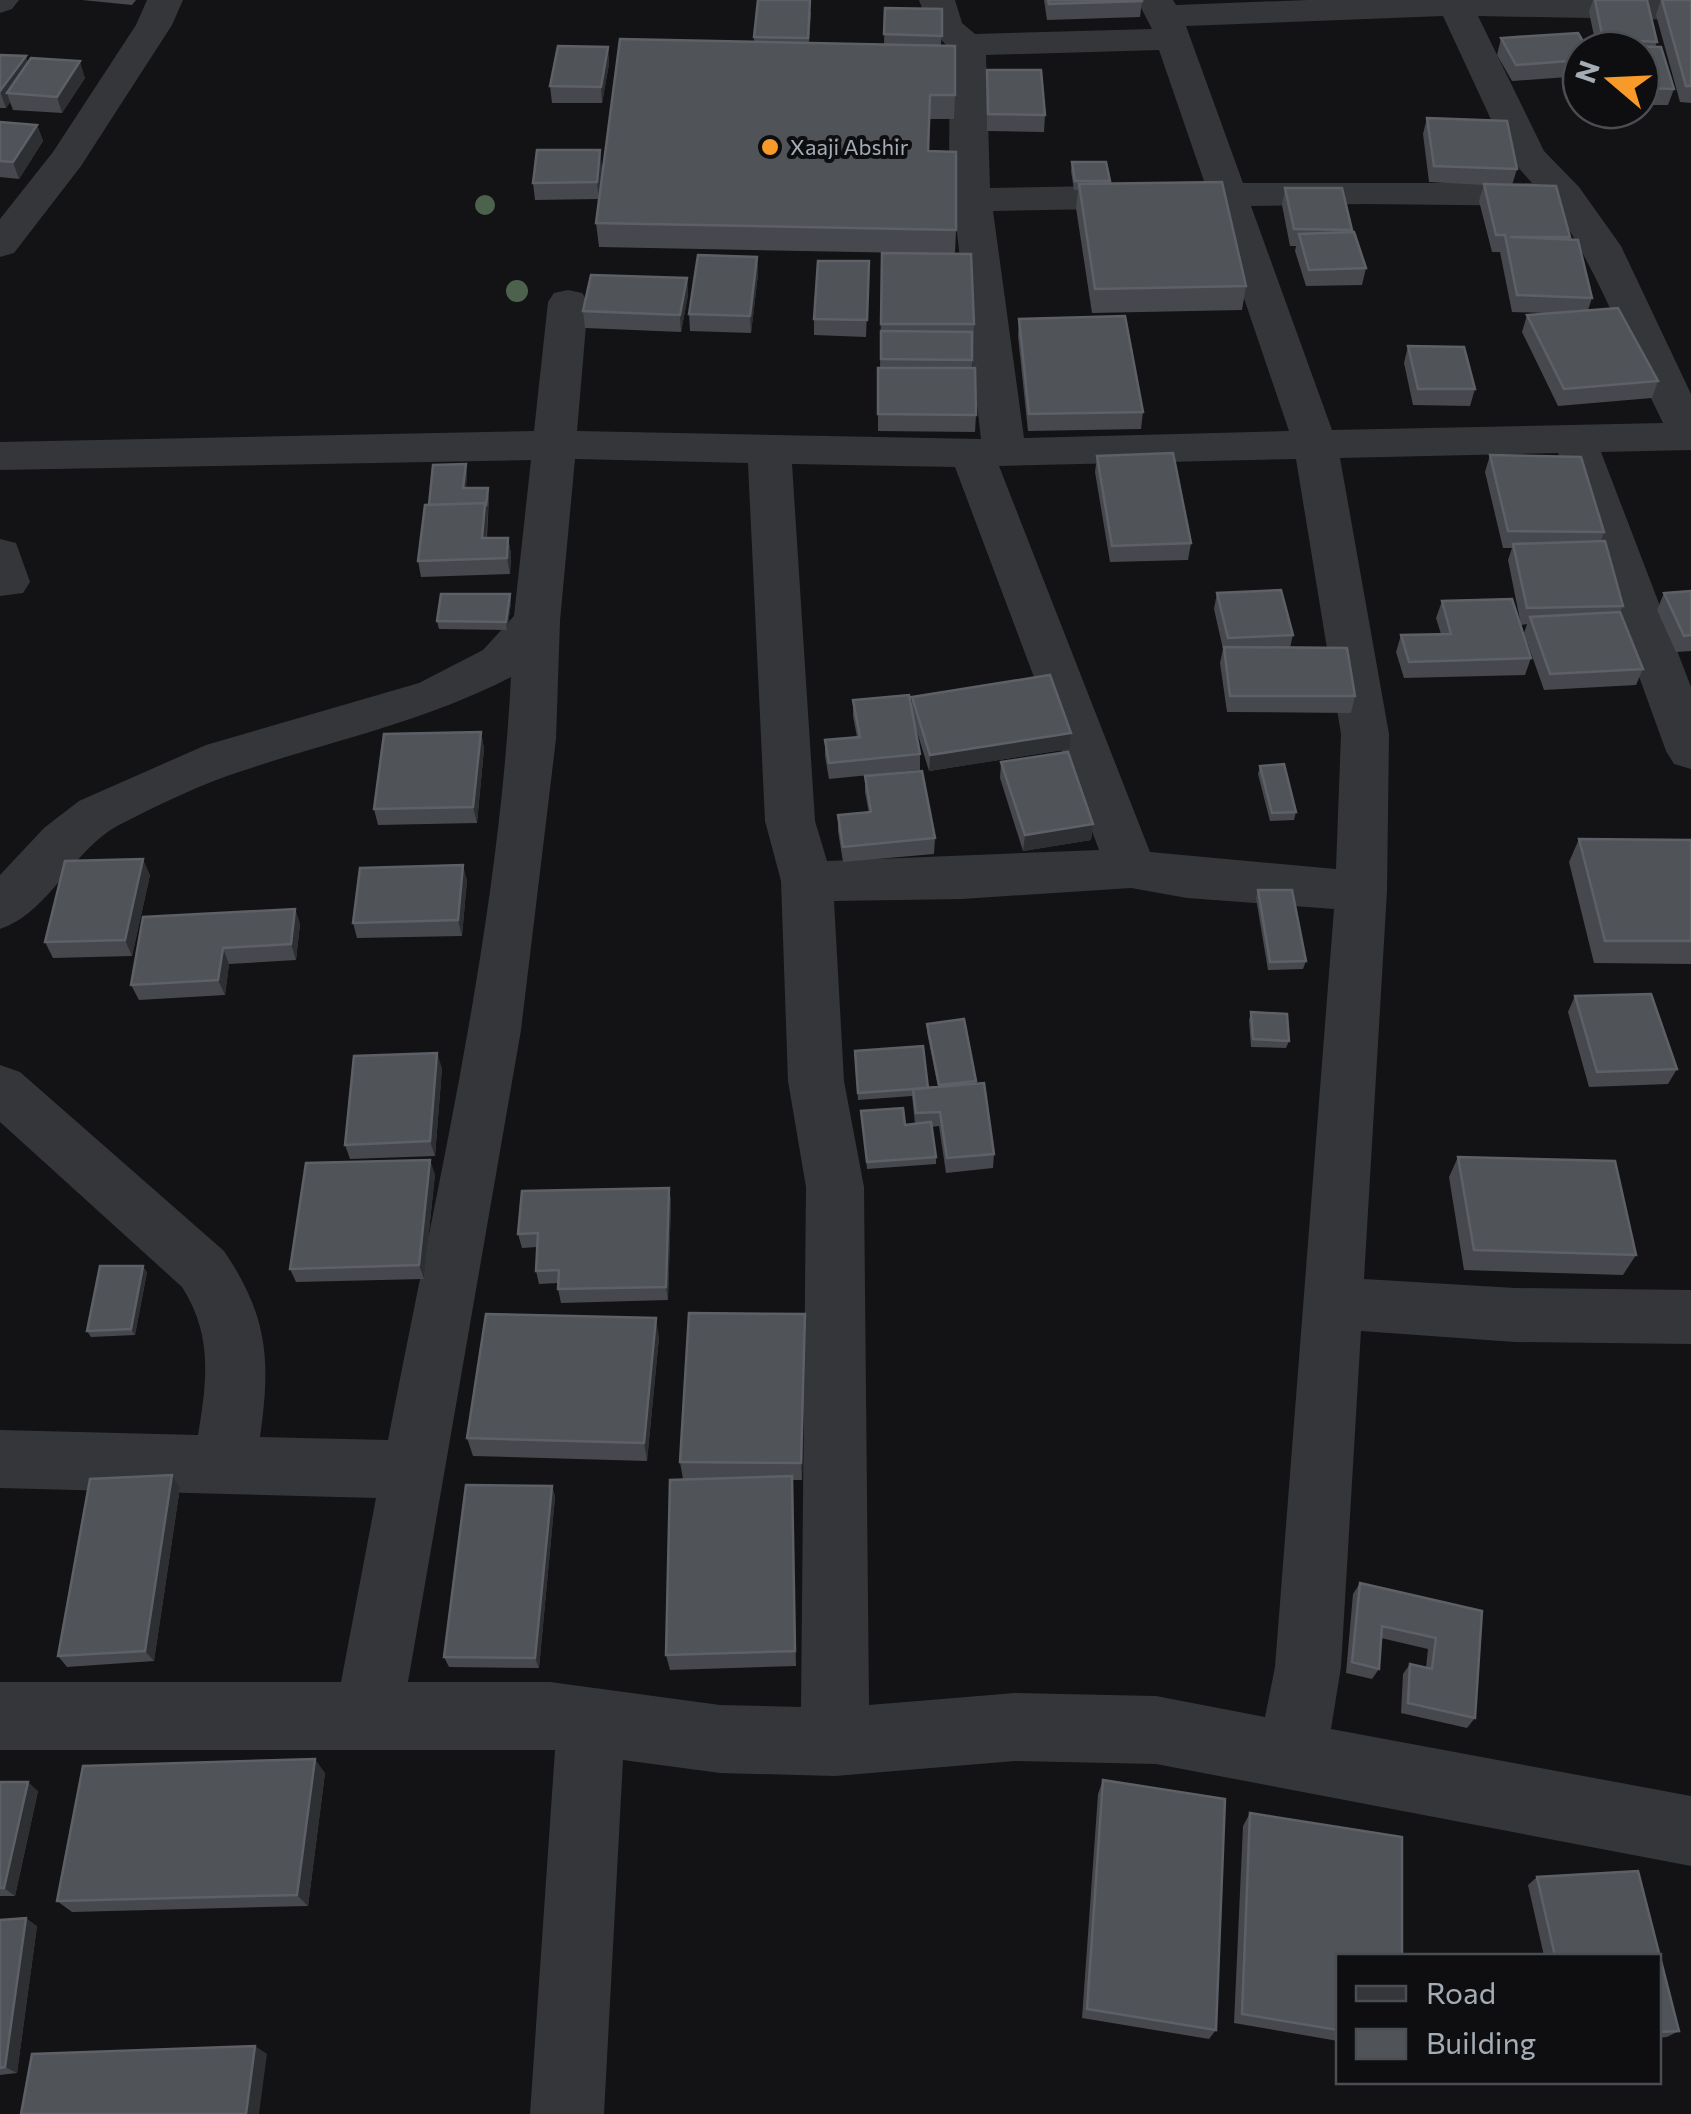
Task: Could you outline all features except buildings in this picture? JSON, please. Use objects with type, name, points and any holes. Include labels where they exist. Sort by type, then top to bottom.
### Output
[{"type":"street","points":[[0,244],[68,158],[154,25],[165,0]]},
{"type":"street","points":[[938,0],[940,18],[956,38],[968,45],[1165,18],[1455,5],[1691,9]]},
{"type":"street","points":[[0,456],[555,444],[988,453],[1110,447],[1691,436],[1639,334],[1602,246],[1565,195],[1527,156],[1455,5]]},
{"type":"street","points":[[1165,18],[1231,195],[1316,446],[1366,734],[1361,891],[1308,1668],[1292,1756]]},
{"type":"street","points":[[968,45],[968,164],[974,200],[988,453],[1131,868]]},
{"type":"street","points":[[974,200],[1565,195]]},
{"type":"street","points":[[368,1716],[494,1030],[532,739],[537,621],[568,302]]},
{"type":"street","points":[[1573,436],[1691,750]]},
{"type":"street","points":[[769,450],[790,821],[807,881],[816,1080],[834,1187],[835,1742]]},
{"type":"street","points":[[0,909],[62,842],[97,814],[223,758],[436,695],[500,662],[537,621]]},
{"type":"street","points":[[807,881],[962,879],[1131,868],[1187,878],[1361,891]]},
{"type":"street","points":[[0,1088],[202,1269],[224,1296],[240,1348],[224,1465]]},
{"type":"street","points":[[1331,1303],[1515,1315],[1691,1317]]},
{"type":"street","points":[[0,1459],[413,1470]]},
{"type":"street","points":[[0,1716],[550,1716],[720,1738],[835,1742],[1015,1727],[1156,1730],[1691,1831]]},
{"type":"street","points":[[567,2114],[591,1721]]},
{"type":"place","name":"Xaaji Abshir","points":[[770,147]]}]
